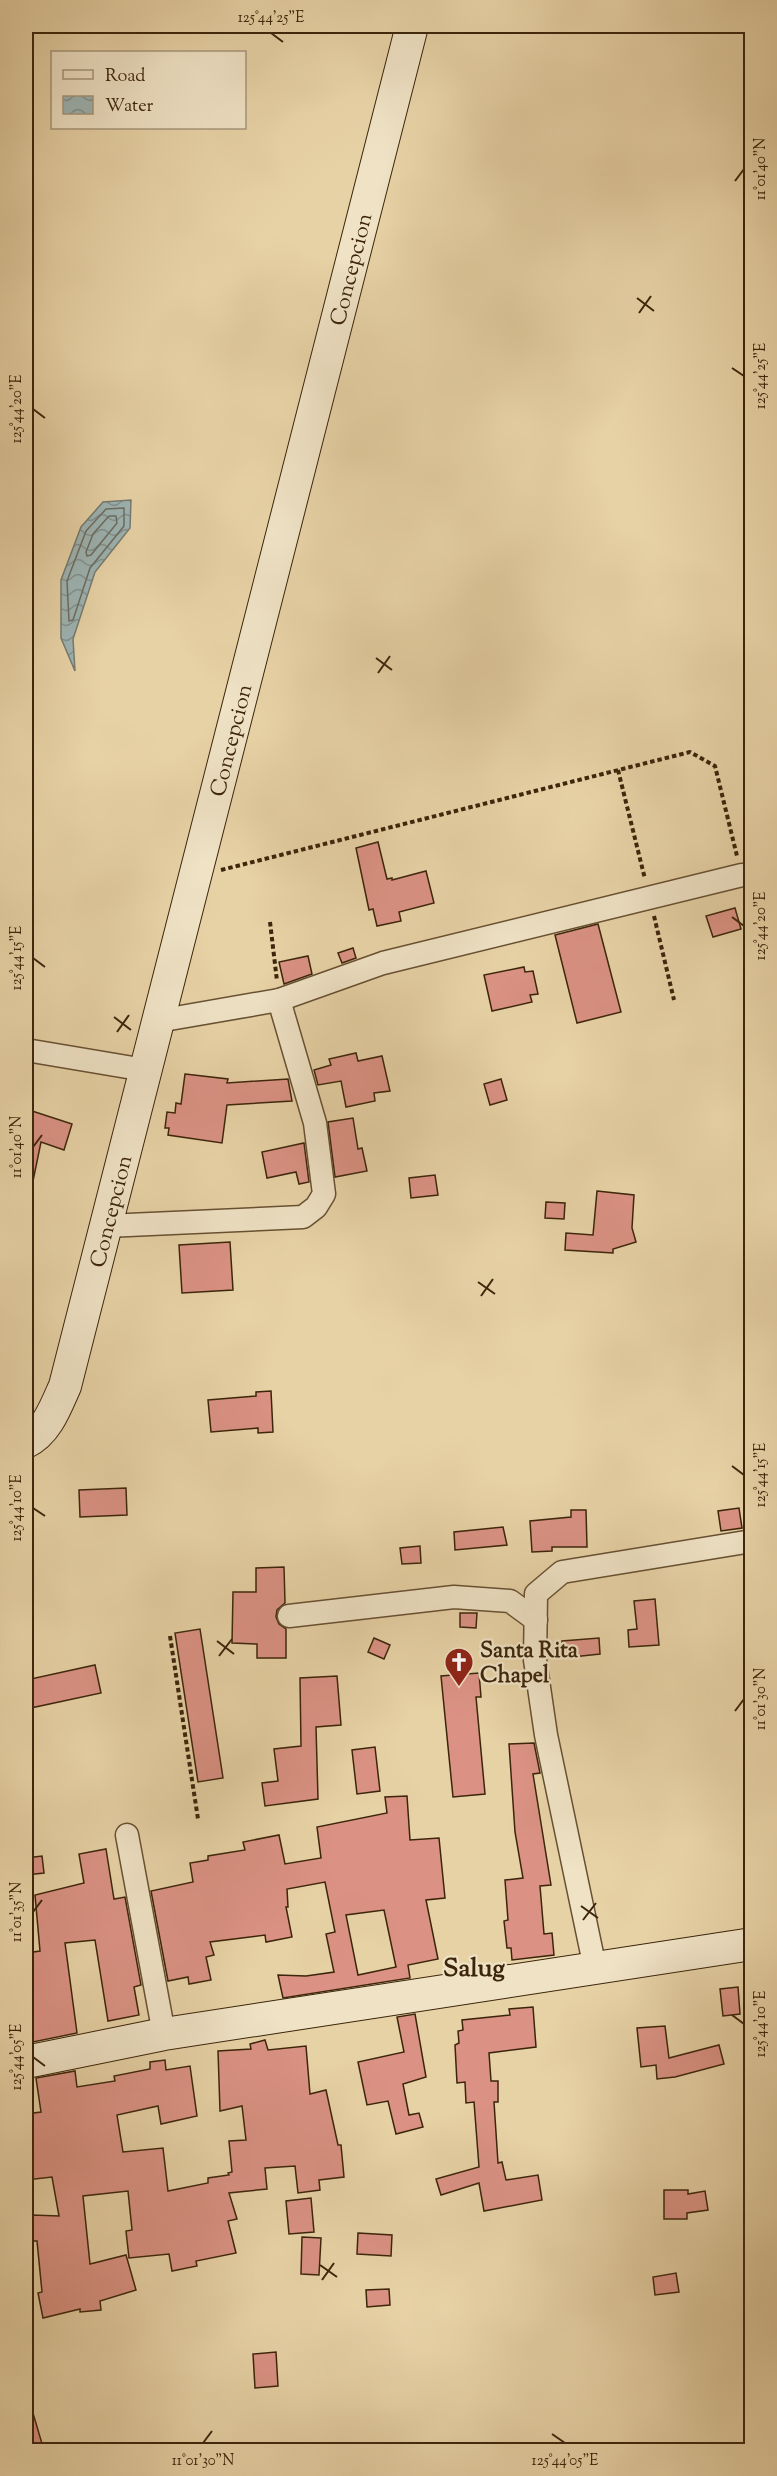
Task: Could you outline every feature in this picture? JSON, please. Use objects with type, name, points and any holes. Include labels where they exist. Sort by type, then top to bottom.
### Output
[{"type":"main road","name":"Concepcion","points":[[26,1442],[33,1438],[53,1414],[65,1386],[412,26]]},
{"type":"main road","points":[[26,2062],[164,2034],[752,1944]]},
{"type":"street","points":[[158,1021],[279,1000],[383,963],[742,875]]},
{"type":"street","points":[[106,1226],[303,1217],[316,1207],[324,1194],[315,1123],[279,1000]]},
{"type":"street","points":[[26,1050],[145,1070]]},
{"type":"street","points":[[595,1968],[546,1735],[535,1660],[536,1594],[562,1572],[752,1541]]},
{"type":"street","points":[[289,1616],[454,1597],[510,1600],[536,1620]]},
{"type":"street","points":[[127,1835],[164,2034]]},
{"type":"path","points":[[195,876],[690,752],[715,766],[752,924]]},
{"type":"path","points":[[270,922],[279,1000]]},
{"type":"path","points":[[170,1636],[198,1818]]},
{"type":"water","points":[[131,500],[130,528],[95,572],[73,639],[75,671],[61,638],[61,580],[81,527],[103,502]]},
{"type":"building","points":[[378,842],[387,879],[392,878],[392,880],[426,871],[434,903],[399,912],[401,921],[377,926],[373,909],[369,910],[356,848]]},
{"type":"building","points":[[735,908],[741,929],[713,937],[706,916]]},
{"type":"building","points":[[598,924],[621,1012],[577,1023],[555,935]]},
{"type":"building","points":[[353,948],[356,958],[342,963],[338,953]]},
{"type":"building","points":[[308,956],[312,974],[284,984],[279,962]]},
{"type":"building","points":[[524,967],[525,972],[533,971],[538,994],[530,995],[532,1002],[492,1011],[484,975]]},
{"type":"building","points":[[356,1053],[358,1061],[382,1056],[390,1091],[374,1093],[375,1101],[346,1107],[341,1081],[318,1085],[314,1070],[331,1065],[329,1059]]},
{"type":"building","points":[[185,1074],[228,1079],[227,1083],[288,1079],[292,1101],[227,1105],[222,1143],[168,1135],[169,1128],[165,1128],[167,1112],[175,1113],[176,1103],[181,1104]]},
{"type":"building","points":[[501,1079],[507,1100],[490,1105],[484,1084]]},
{"type":"building","points":[[26,1109],[72,1124],[64,1150],[41,1142],[33,1181],[26,1181]]},
{"type":"building","points":[[353,1118],[358,1149],[362,1148],[367,1171],[335,1177],[328,1122]]},
{"type":"building","points":[[304,1143],[309,1182],[299,1184],[296,1172],[267,1178],[262,1152]]},
{"type":"building","points":[[435,1175],[438,1195],[411,1198],[409,1178]]},
{"type":"building","points":[[597,1191],[634,1195],[632,1228],[636,1242],[613,1249],[613,1253],[565,1250],[566,1233],[593,1235]]},
{"type":"building","points":[[546,1202],[565,1203],[564,1219],[545,1218]]},
{"type":"building","points":[[230,1242],[233,1290],[182,1293],[179,1245]]},
{"type":"building","points":[[271,1391],[273,1432],[258,1433],[258,1428],[211,1432],[208,1400],[256,1396],[256,1392]]},
{"type":"building","points":[[126,1488],[127,1515],[80,1517],[79,1490]]},
{"type":"building","points":[[739,1508],[742,1528],[721,1531],[718,1511]]},
{"type":"building","points":[[571,1510],[586,1510],[587,1547],[552,1547],[552,1551],[532,1552],[530,1521],[571,1517]]},
{"type":"building","points":[[503,1527],[507,1545],[455,1550],[454,1532]]},
{"type":"building","points":[[420,1546],[421,1563],[402,1564],[400,1548]]},
{"type":"building","points":[[284,1567],[285,1603],[277,1610],[276,1617],[279,1624],[286,1629],[286,1658],[257,1658],[257,1644],[232,1643],[233,1592],[256,1592],[256,1568]]},
{"type":"building","points":[[655,1599],[659,1645],[629,1647],[628,1630],[637,1629],[634,1601]]},
{"type":"building","points":[[460,1613],[477,1613],[476,1628],[460,1627]]},
{"type":"building","points":[[200,1629],[223,1778],[198,1782],[175,1633]]},
{"type":"building","points":[[374,1638],[390,1645],[384,1659],[368,1652]]},
{"type":"building","points":[[599,1638],[600,1654],[563,1658],[562,1641]]},
{"type":"building","points":[[95,1665],[101,1693],[26,1709],[26,1680]]},
{"type":"building","points":[[479,1673],[481,1697],[476,1697],[485,1794],[453,1797],[441,1676]]},
{"type":"building","points":[[337,1676],[341,1725],[316,1727],[318,1799],[265,1806],[262,1783],[278,1781],[274,1749],[301,1746],[300,1678]]},
{"type":"building","points":[[534,1743],[540,1773],[533,1774],[551,1885],[540,1886],[544,1934],[552,1933],[554,1955],[512,1960],[511,1948],[507,1948],[504,1921],[508,1920],[505,1880],[523,1878],[515,1832],[509,1744]]},
{"type":"building","points":[[375,1747],[380,1791],[357,1794],[352,1750]]},
{"type":"building","points":[[407,1796],[410,1840],[439,1838],[445,1898],[426,1900],[438,1959],[408,1965],[410,1978],[283,1998],[278,1975],[306,1976],[334,1972],[326,1934],[335,1932],[325,1882],[287,1889],[288,1907],[286,1907],[292,1937],[266,1942],[265,1935],[210,1942],[214,1955],[206,1957],[211,1980],[189,1984],[188,1977],[168,1981],[151,1891],[193,1882],[190,1863],[208,1860],[208,1856],[245,1850],[243,1842],[279,1835],[285,1864],[321,1858],[317,1827],[387,1813],[385,1797]],"holes":[[[384,1910],[396,1967],[358,1975],[346,1915]]]},
{"type":"building","points":[[106,1849],[114,1899],[125,1897],[141,1985],[134,1987],[139,2015],[108,2021],[95,1940],[65,1943],[77,2033],[33,2042],[32,2039],[26,2040],[26,1953],[40,1951],[35,1895],[84,1883],[79,1854]]},
{"type":"building","points":[[42,1856],[44,1873],[26,1875],[26,1858]]},
{"type":"building","points":[[738,1987],[740,2014],[723,2016],[720,1989]]},
{"type":"building","points":[[533,2007],[536,2047],[489,2053],[491,2081],[498,2081],[498,2102],[494,2102],[498,2163],[502,2162],[506,2180],[538,2175],[542,2200],[484,2211],[479,2183],[441,2195],[436,2179],[479,2167],[474,2102],[466,2103],[465,2082],[457,2083],[455,2045],[459,2043],[458,2031],[463,2030],[462,2020],[510,2015],[509,2009]]},
{"type":"building","points":[[415,2014],[426,2077],[403,2084],[409,2115],[419,2113],[423,2127],[396,2134],[388,2101],[367,2105],[358,2062],[404,2052],[397,2017]]},
{"type":"building","points":[[665,2026],[669,2058],[719,2045],[724,2064],[675,2077],[657,2079],[656,2065],[641,2067],[637,2028]]},
{"type":"building","points":[[265,2040],[268,2050],[306,2046],[310,2094],[326,2090],[338,2145],[341,2145],[344,2177],[319,2180],[320,2190],[298,2193],[295,2166],[265,2168],[267,2189],[229,2193],[237,2219],[228,2221],[236,2253],[196,2261],[197,2266],[172,2271],[169,2254],[129,2258],[126,2231],[132,2230],[128,2191],[83,2196],[90,2264],[126,2255],[136,2290],[100,2301],[101,2310],[80,2312],[80,2309],[43,2318],[38,2293],[42,2292],[37,2241],[32,2241],[32,2215],[59,2216],[52,2177],[26,2180],[26,2114],[41,2112],[36,2078],[75,2071],[77,2087],[115,2081],[114,2076],[150,2069],[150,2062],[165,2060],[166,2070],[190,2066],[197,2116],[161,2124],[158,2106],[117,2115],[123,2152],[163,2148],[168,2191],[208,2183],[208,2178],[229,2175],[228,2173],[232,2172],[229,2141],[246,2140],[242,2106],[220,2111],[218,2051],[251,2049],[250,2044]]},
{"type":"building","points":[[664,2190],[688,2190],[688,2194],[705,2191],[708,2210],[687,2213],[687,2219],[664,2219]]},
{"type":"building","points":[[311,2198],[314,2232],[289,2234],[286,2201]]},
{"type":"building","points":[[358,2233],[392,2235],[391,2256],[357,2254]]},
{"type":"building","points":[[302,2237],[321,2238],[319,2275],[301,2274]]},
{"type":"building","points":[[676,2273],[679,2292],[655,2295],[653,2277]]},
{"type":"building","points":[[389,2289],[390,2305],[367,2307],[366,2290]]},
{"type":"building","points":[[276,2352],[278,2386],[255,2388],[253,2354]]},
{"type":"building","points":[[26,2403],[30,2403],[43,2447],[26,2448]]},
{"type":"place","name":"Santa Rita Chapel","points":[[459,1688]]},
{"type":"district","name":"Salug","points":[[474,1967]]}]
